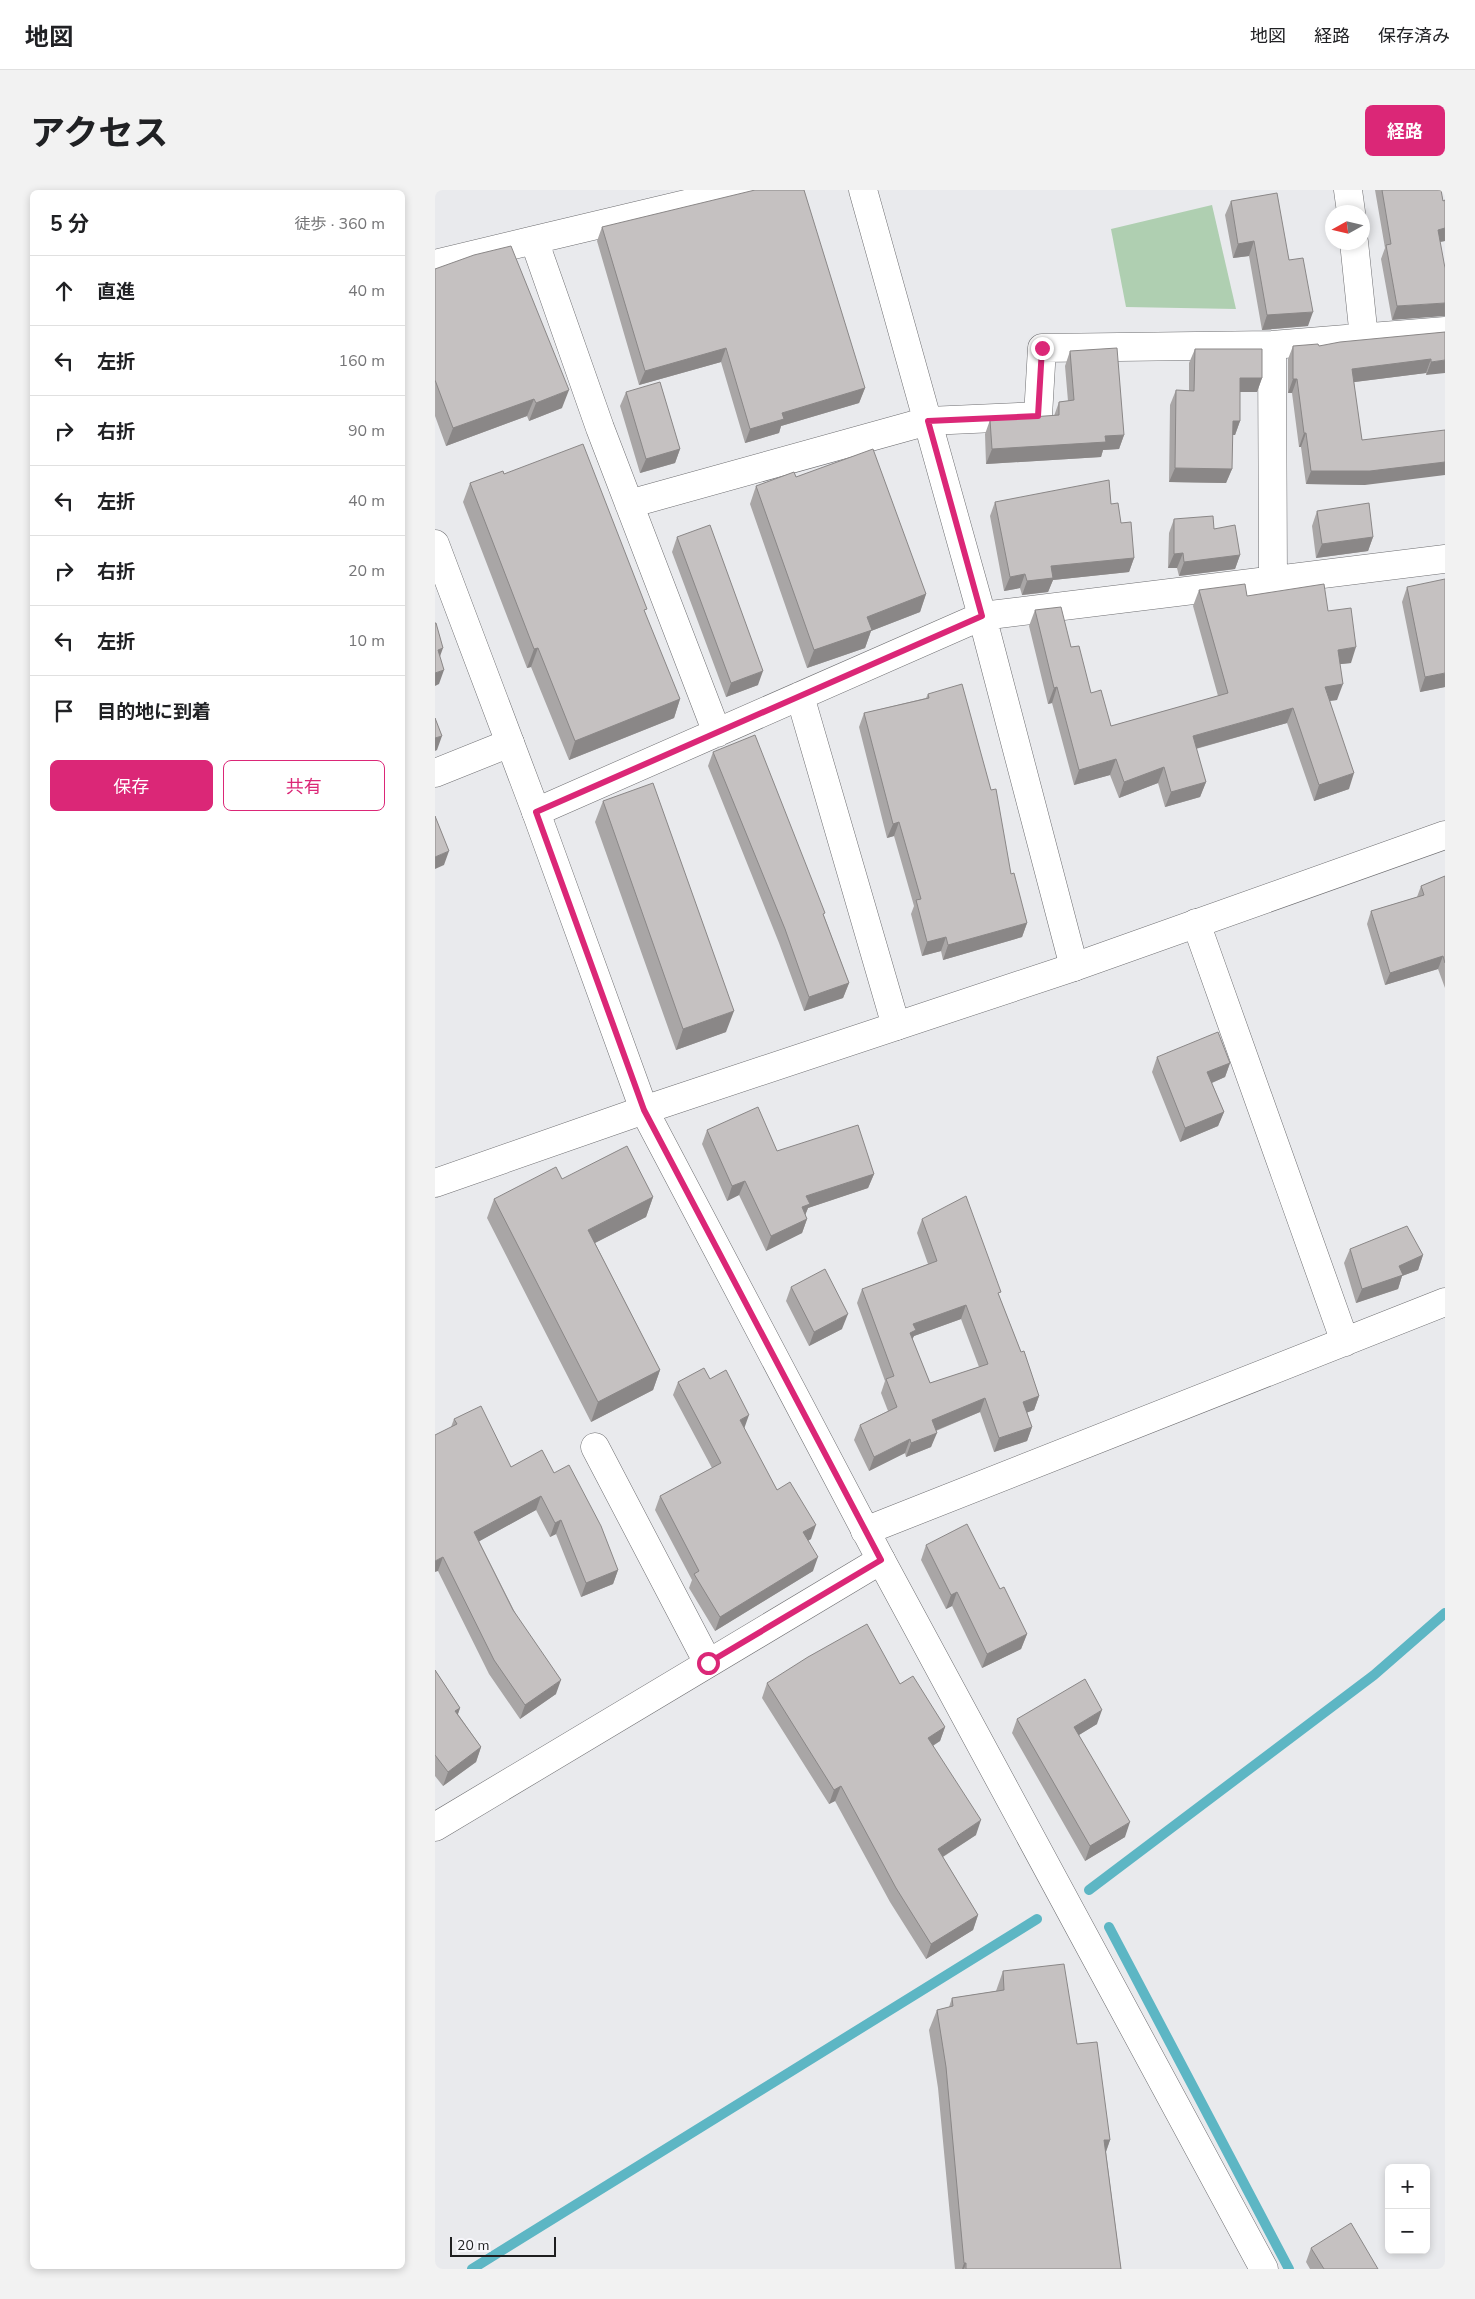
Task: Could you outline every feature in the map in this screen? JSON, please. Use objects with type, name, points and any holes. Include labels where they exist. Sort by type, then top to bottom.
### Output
[{"type":"street","points":[[435,264],[745,190]]},
{"type":"street","points":[[863,190],[982,616],[1074,967]]},
{"type":"street","points":[[1349,190],[1350,205]]},
{"type":"street","points":[[534,240],[629,504],[717,732]]},
{"type":"street","points":[[1355,250],[1364,338]]},
{"type":"street","points":[[629,504],[928,421],[1038,416],[1042,348],[1272,345],[1445,331]]},
{"type":"street","points":[[1272,345],[1273,580]]},
{"type":"street","points":[[435,544],[511,743],[644,1110],[881,1560],[1264,2269]]},
{"type":"street","points":[[536,812],[982,616],[1445,559]]},
{"type":"street","points":[[800,696],[896,1026]]},
{"type":"street","points":[[435,773],[511,743]]},
{"type":"street","points":[[435,1182],[644,1110],[1074,967],[1445,835]]},
{"type":"street","points":[[1196,923],[1345,1342]]},
{"type":"street","points":[[865,1530],[1445,1302]]},
{"type":"street","points":[[595,1447],[708,1663]]},
{"type":"street","points":[[438,1819],[708,1663],[881,1560]]},
{"type":"green space","points":[[1212,205],[1236,309],[1126,307],[1111,229]]},
{"type":"building","points":[[755,190],[804,190],[865,388],[782,413],[784,419],[750,429],[726,348],[645,371],[602,227]]},
{"type":"building","points":[[1382,190],[1441,190],[1443,201],[1445,200],[1445,228],[1438,230],[1445,268],[1445,303],[1397,306],[1386,245],[1391,244]]},
{"type":"building","points":[[1277,193],[1289,260],[1303,258],[1313,312],[1267,315],[1254,241],[1238,244],[1231,201]]},
{"type":"building","points":[[511,246],[569,390],[536,403],[534,399],[453,428],[435,380],[435,269],[474,255]]},
{"type":"building","points":[[1445,332],[1445,360],[1431,362],[1431,359],[1352,369],[1362,440],[1445,430],[1445,462],[1370,471],[1311,471],[1297,379],[1293,379],[1293,346],[1318,344],[1319,346],[1340,342]]},
{"type":"building","points":[[1117,348],[1124,435],[1105,436],[1106,442],[992,449],[990,420],[1059,415],[1059,402],[1074,400],[1070,351]]},
{"type":"building","points":[[1195,349],[1262,349],[1262,378],[1240,378],[1240,421],[1233,421],[1232,469],[1175,468],[1176,390],[1194,391]]},
{"type":"building","points":[[660,382],[680,449],[646,459],[626,392]]},
{"type":"building","points":[[583,444],[647,609],[644,610],[680,699],[575,741],[538,648],[534,649],[470,483],[503,471],[504,474]]},
{"type":"building","points":[[873,449],[926,594],[867,617],[872,630],[814,650],[756,486],[794,472],[796,477]]},
{"type":"building","points":[[1109,480],[1111,504],[1118,503],[1121,523],[1131,522],[1134,558],[1051,566],[1053,578],[1027,581],[1025,574],[1010,577],[995,502]]},
{"type":"building","points":[[1369,503],[1373,537],[1322,544],[1317,511]]},
{"type":"building","points":[[1213,516],[1214,529],[1235,525],[1240,555],[1184,562],[1183,553],[1174,554],[1174,519]]},
{"type":"building","points":[[710,525],[763,671],[731,683],[677,537]]},
{"type":"building","points":[[1445,579],[1445,673],[1425,677],[1407,587]]},
{"type":"building","points":[[1245,584],[1247,596],[1324,584],[1328,611],[1351,608],[1356,647],[1338,650],[1343,684],[1325,687],[1354,773],[1319,785],[1293,708],[1193,736],[1206,782],[1171,792],[1164,767],[1124,782],[1116,759],[1079,770],[1057,687],[1054,688],[1035,610],[1061,607],[1071,647],[1079,646],[1091,693],[1101,690],[1111,726],[1228,693],[1199,590]]},
{"type":"building","points":[[435,623],[443,648],[438,650],[444,670],[435,673]]},
{"type":"building","points":[[962,684],[991,790],[996,789],[1011,874],[1014,873],[1027,923],[948,945],[946,937],[927,942],[916,900],[921,899],[899,822],[893,824],[864,713],[929,698],[928,694]]},
{"type":"building","points":[[435,718],[442,736],[435,738]]},
{"type":"building","points":[[755,735],[825,913],[823,914],[849,983],[809,997],[785,929],[713,752]]},
{"type":"building","points":[[653,783],[734,1011],[683,1029],[603,801]]},
{"type":"building","points":[[435,816],[449,851],[435,857]]},
{"type":"building","points":[[1445,876],[1445,963],[1443,956],[1390,973],[1371,911],[1424,895],[1421,886]]},
{"type":"building","points":[[1218,1032],[1230,1063],[1207,1072],[1224,1112],[1185,1128],[1157,1057]]},
{"type":"building","points":[[758,1107],[777,1151],[858,1125],[874,1174],[806,1196],[810,1204],[802,1207],[807,1219],[771,1236],[745,1181],[732,1186],[707,1130]]},
{"type":"building","points":[[627,1146],[653,1197],[588,1230],[660,1370],[598,1402],[494,1199],[556,1167],[562,1179]]},
{"type":"building","points":[[966,1196],[1001,1292],[998,1293],[1021,1352],[1024,1351],[1039,1396],[1023,1402],[1032,1427],[999,1438],[985,1398],[932,1420],[937,1433],[911,1443],[910,1439],[874,1457],[860,1425],[897,1407],[886,1379],[894,1376],[862,1289],[937,1261],[922,1219]],"holes":[[[966,1305],[988,1364],[930,1383],[910,1333],[916,1330],[913,1324]]]},
{"type":"building","points":[[1407,1226],[1423,1255],[1399,1266],[1403,1275],[1362,1289],[1350,1249]]},
{"type":"building","points":[[825,1269],[848,1314],[814,1332],[791,1287]]},
{"type":"building","points":[[704,1368],[710,1379],[726,1370],[749,1415],[740,1420],[777,1490],[790,1482],[816,1525],[803,1532],[818,1557],[720,1617],[694,1574],[699,1571],[660,1496],[721,1463],[678,1382]]},
{"type":"building","points":[[481,1406],[511,1467],[542,1450],[554,1473],[569,1465],[601,1526],[618,1570],[586,1583],[561,1520],[555,1523],[541,1496],[474,1532],[513,1610],[561,1680],[525,1705],[494,1660],[443,1557],[435,1561],[435,1435],[457,1424],[454,1419]]},
{"type":"building","points":[[967,1524],[1000,1589],[1004,1587],[1027,1634],[987,1654],[957,1592],[951,1595],[926,1545]]},
{"type":"building","points":[[867,1624],[900,1684],[913,1676],[945,1727],[928,1738],[981,1820],[938,1849],[978,1915],[931,1944],[896,1888],[841,1786],[834,1790],[767,1683],[808,1657]]},
{"type":"building","points":[[435,1670],[460,1708],[455,1711],[481,1747],[448,1772],[435,1755]]},
{"type":"building","points":[[1085,1679],[1102,1710],[1074,1727],[1130,1822],[1090,1846],[1017,1719]]},
{"type":"building","points":[[1064,1964],[1077,2044],[1097,2042],[1110,2140],[1104,2140],[1121,2269],[966,2269],[946,2067],[937,2010],[953,2006],[952,1998],[1004,1990],[1003,1971]]},
{"type":"building","points":[[1351,2223],[1378,2269],[1324,2269],[1311,2248]]},
{"type":"waterway","points":[[1089,1890],[1374,1675],[1445,1613]]},
{"type":"waterway","points":[[472,2269],[1037,1919]]},
{"type":"waterway","points":[[1109,1927],[1289,2269]]},
{"type":"route","points":[[708,1663],[881,1560],[644,1110],[536,812],[982,616],[928,421],[1038,416],[1042,348]]}]
